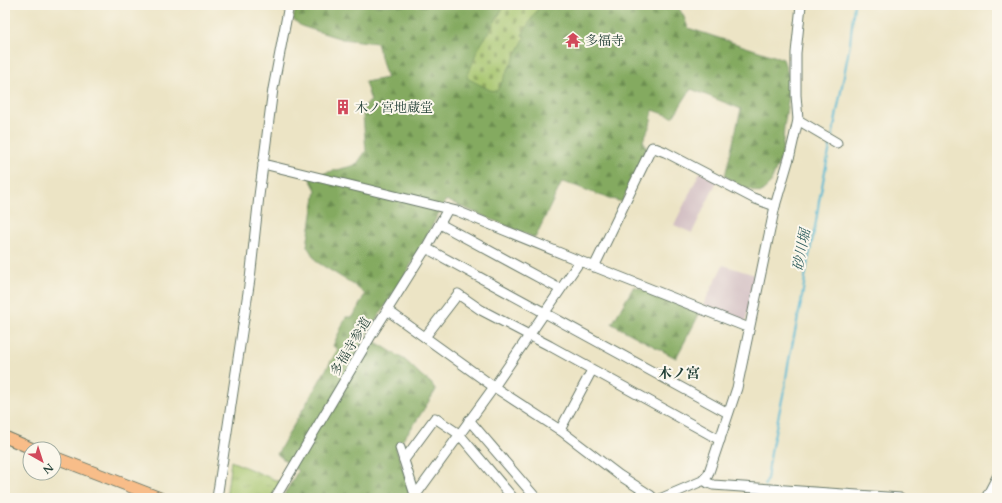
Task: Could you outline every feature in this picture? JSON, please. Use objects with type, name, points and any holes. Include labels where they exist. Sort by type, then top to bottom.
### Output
[{"type":"main road","points":[[5,437],[22,444]]},
{"type":"main road","points":[[62,460],[160,498]]},
{"type":"street","points":[[217,498],[250,279],[263,164],[274,89],[290,5]]},
{"type":"street","points":[[662,498],[704,480],[708,475],[737,388],[775,206],[790,156],[798,120],[796,95],[796,53],[801,5]]},
{"type":"street","points":[[798,120],[837,143]]},
{"type":"street","points":[[594,267],[652,147],[665,152],[753,198],[775,206]]},
{"type":"street","points":[[263,164],[457,211],[580,262],[749,328]]},
{"type":"street","name":"多福寺参道","points":[[275,498],[368,340],[426,248],[448,209]]},
{"type":"street","points":[[440,224],[560,289]]},
{"type":"street","points":[[426,248],[728,413]]},
{"type":"street","points":[[416,497],[580,262]]},
{"type":"street","points":[[425,337],[458,294],[481,310],[720,440]]},
{"type":"street","points":[[387,310],[494,387],[560,430],[619,475],[653,498]]},
{"type":"street","points":[[560,430],[592,370]]},
{"type":"street","points":[[404,460],[435,418],[460,434],[512,497],[524,484]]},
{"type":"street","points":[[469,420],[536,498]]},
{"type":"street","points":[[400,448],[416,497]]},
{"type":"street","points":[[986,498],[997,477]]},
{"type":"street","points":[[704,480],[713,485],[754,488],[772,492],[838,493],[901,498]]},
{"type":"shaded area","points":[[700,172],[717,181],[692,233],[674,225]]},
{"type":"shaded area","points":[[723,265],[755,275],[746,320],[742,323],[702,307]]},
{"type":"green space","points":[[297,5],[677,5],[688,28],[783,59],[791,82],[784,127],[782,155],[770,184],[760,193],[742,187],[725,176],[741,109],[691,89],[673,117],[653,110],[650,125],[643,141],[647,147],[622,202],[562,182],[535,238],[446,200],[408,270],[366,336],[405,360],[431,383],[436,390],[396,449],[405,474],[411,498],[282,498],[298,471],[277,454],[338,349],[333,346],[346,317],[353,317],[365,294],[354,285],[317,262],[307,246],[316,190],[309,177],[356,165],[366,151],[363,115],[364,106],[371,101],[365,82],[387,78],[377,43],[342,39],[301,26],[293,19]]},
{"type":"green space","points":[[505,5],[540,5],[522,35],[525,37],[497,91],[490,90],[467,78],[477,51]]},
{"type":"green space","points":[[634,286],[700,313],[676,358],[612,324]]},
{"type":"green space","points":[[231,461],[280,482],[271,498],[226,498]]},
{"type":"waterway","name":"砂川堀","points":[[832,138],[850,44],[854,5]]},
{"type":"waterway","name":"砂川堀","points":[[765,485],[831,142]]},
{"type":"waterway","name":"砂川堀","points":[[760,498],[763,491]]},
{"type":"place","name":"多福寺","points":[[573,40]]},
{"type":"place","name":"木ノ宮地蔵堂","points":[[343,107]]},
{"type":"district","name":"木ノ宮","points":[[679,373]]}]
